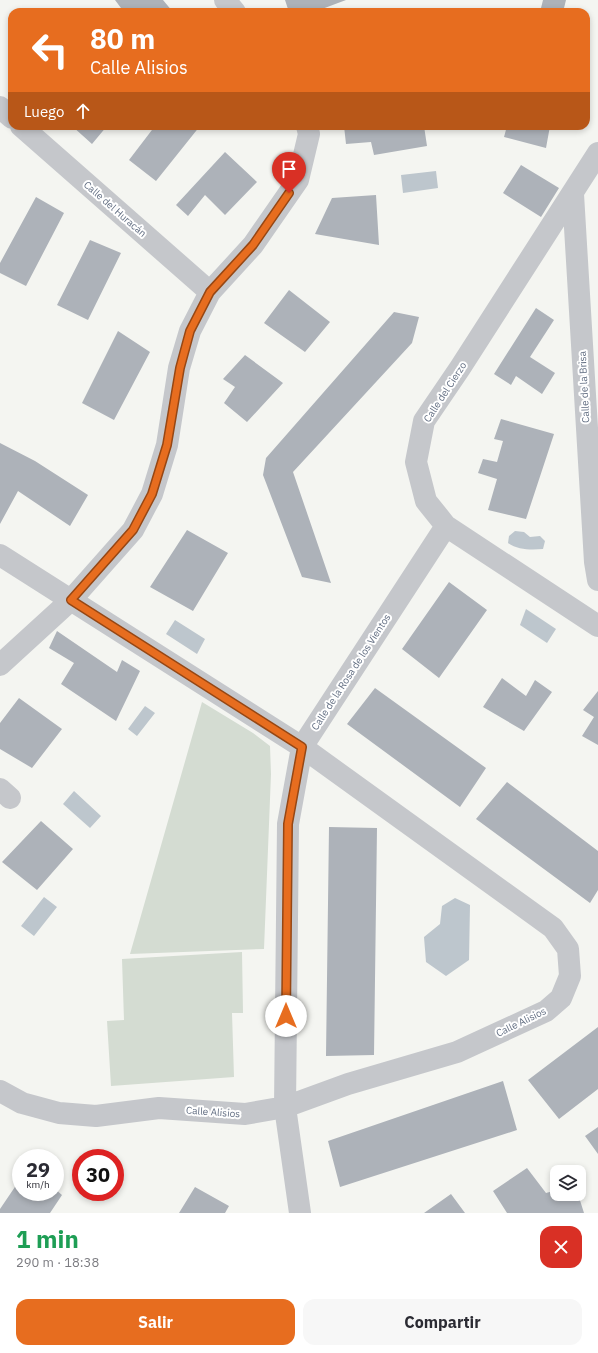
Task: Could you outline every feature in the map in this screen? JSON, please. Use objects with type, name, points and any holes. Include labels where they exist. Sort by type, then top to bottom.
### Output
[{"type":"street","points":[[225,0],[232,8]]},
{"type":"street","points":[[0,107],[8,114]]},
{"type":"street","name":"Calle del Huracán","points":[[26,130],[210,292]]},
{"type":"street","points":[[0,665],[71,600],[133,530],[152,494],[167,445],[180,368],[190,331],[210,292],[253,245],[298,180],[309,134],[308,130]]},
{"type":"street","name":"Calle del Cierzo","points":[[598,153],[573,194],[424,421],[416,462],[426,501],[446,526],[598,626]]},
{"type":"street","name":"Calle de la Brisa","points":[[573,194],[595,562],[598,580]]},
{"type":"street","name":"Calle de la Rosa de los Vientos","points":[[300,1213],[285,1107],[288,824],[302,747],[446,526]]},
{"type":"street","name":"Calle Alisios","points":[[0,555],[210,690],[302,747],[553,928],[568,949],[570,976],[561,998],[546,1011],[471,1046],[457,1052],[348,1084],[285,1107],[245,1114],[159,1108],[96,1116],[59,1113],[22,1103],[0,1091]]},
{"type":"shaded area","points":[[436,171],[438,188],[403,193],[401,175]]},
{"type":"shaded area","points":[[515,531],[524,532],[530,537],[540,536],[545,541],[543,549],[520,548],[508,543],[509,536]]},
{"type":"shaded area","points":[[526,609],[556,629],[547,643],[520,625]]},
{"type":"shaded area","points":[[175,620],[205,639],[197,654],[166,634]]},
{"type":"shaded area","points":[[202,702],[253,733],[270,746],[271,774],[264,949],[130,954]]},
{"type":"shaded area","points":[[145,706],[155,713],[137,736],[128,729]]},
{"type":"shaded area","points":[[74,791],[101,816],[90,828],[63,804]]},
{"type":"shaded area","points":[[44,897],[57,907],[34,936],[21,926]]},
{"type":"shaded area","points":[[455,898],[470,905],[469,960],[446,976],[426,962],[424,937],[440,924],[442,906]]},
{"type":"shaded area","points":[[242,952],[243,1013],[232,1013],[234,1077],[111,1086],[107,1021],[124,1020],[122,959]]},
{"type":"building","points":[[115,0],[163,0],[170,8],[121,8]]},
{"type":"building","points":[[285,0],[346,0],[325,8],[288,8]]},
{"type":"building","points":[[543,0],[566,0],[564,8],[541,8]]},
{"type":"building","points":[[76,130],[104,130],[92,144]]},
{"type":"building","points":[[152,130],[197,130],[156,181],[129,160]]},
{"type":"building","points":[[344,130],[425,130],[427,146],[374,155],[371,142],[346,144]]},
{"type":"building","points":[[506,130],[549,130],[546,148],[504,137]]},
{"type":"building","points":[[225,152],[257,182],[225,215],[205,195],[188,216],[176,205]]},
{"type":"building","points":[[521,165],[559,188],[541,217],[503,193]]},
{"type":"building","points":[[376,195],[379,245],[315,234],[332,198]]},
{"type":"building","points":[[36,197],[64,213],[26,286],[0,273],[0,263]]},
{"type":"building","points":[[90,240],[121,253],[88,320],[57,305]]},
{"type":"building","points":[[289,290],[330,322],[305,352],[264,323]]},
{"type":"building","points":[[536,308],[554,320],[530,357],[555,373],[542,394],[516,376],[511,385],[494,374]]},
{"type":"building","points":[[394,312],[419,317],[412,343],[293,472],[331,583],[302,577],[263,475],[266,458]]},
{"type":"building","points":[[118,331],[150,352],[114,420],[82,403]]},
{"type":"building","points":[[245,355],[283,383],[247,422],[224,403],[235,387],[223,379]]},
{"type":"building","points":[[501,419],[554,434],[526,519],[488,510],[497,479],[478,473],[483,459],[497,462],[503,441],[494,439]]},
{"type":"building","points":[[0,443],[35,461],[88,495],[70,526],[18,491],[0,524]]},
{"type":"building","points":[[187,530],[228,553],[193,611],[150,587]]},
{"type":"building","points":[[449,582],[487,610],[439,678],[402,649]]},
{"type":"building","points":[[57,631],[117,672],[122,660],[140,671],[116,721],[61,684],[74,663],[49,648]]},
{"type":"building","points":[[502,678],[526,696],[535,680],[552,692],[524,731],[483,707]]},
{"type":"building","points":[[375,688],[486,768],[460,807],[347,724]]},
{"type":"building","points":[[598,691],[598,745],[582,736],[594,717],[583,710]]},
{"type":"building","points":[[19,698],[62,729],[32,768],[0,749],[0,723]]},
{"type":"building","points":[[507,782],[598,851],[598,890],[590,903],[476,819]]},
{"type":"building","points":[[41,821],[73,849],[37,890],[2,862]]},
{"type":"building","points":[[329,827],[377,828],[374,1055],[326,1056]]},
{"type":"building","points":[[598,1027],[598,1089],[559,1119],[528,1080]]},
{"type":"building","points":[[503,1081],[517,1130],[340,1187],[328,1141]]},
{"type":"building","points":[[598,1127],[598,1154],[585,1136]]},
{"type":"building","points":[[527,1168],[546,1193],[550,1192],[550,1201],[580,1201],[584,1213],[507,1213],[493,1191]]},
{"type":"building","points":[[195,1187],[229,1206],[225,1213],[179,1213]]},
{"type":"building","points":[[12,1191],[12,1201],[58,1201],[50,1213],[0,1213],[0,1209]]},
{"type":"building","points":[[451,1194],[465,1213],[424,1213]]},
{"type":"route","points":[[286,1016],[288,824],[302,747],[210,690],[71,600],[133,530],[152,494],[167,445],[180,368],[190,331],[210,292],[253,245],[289,193]]}]
